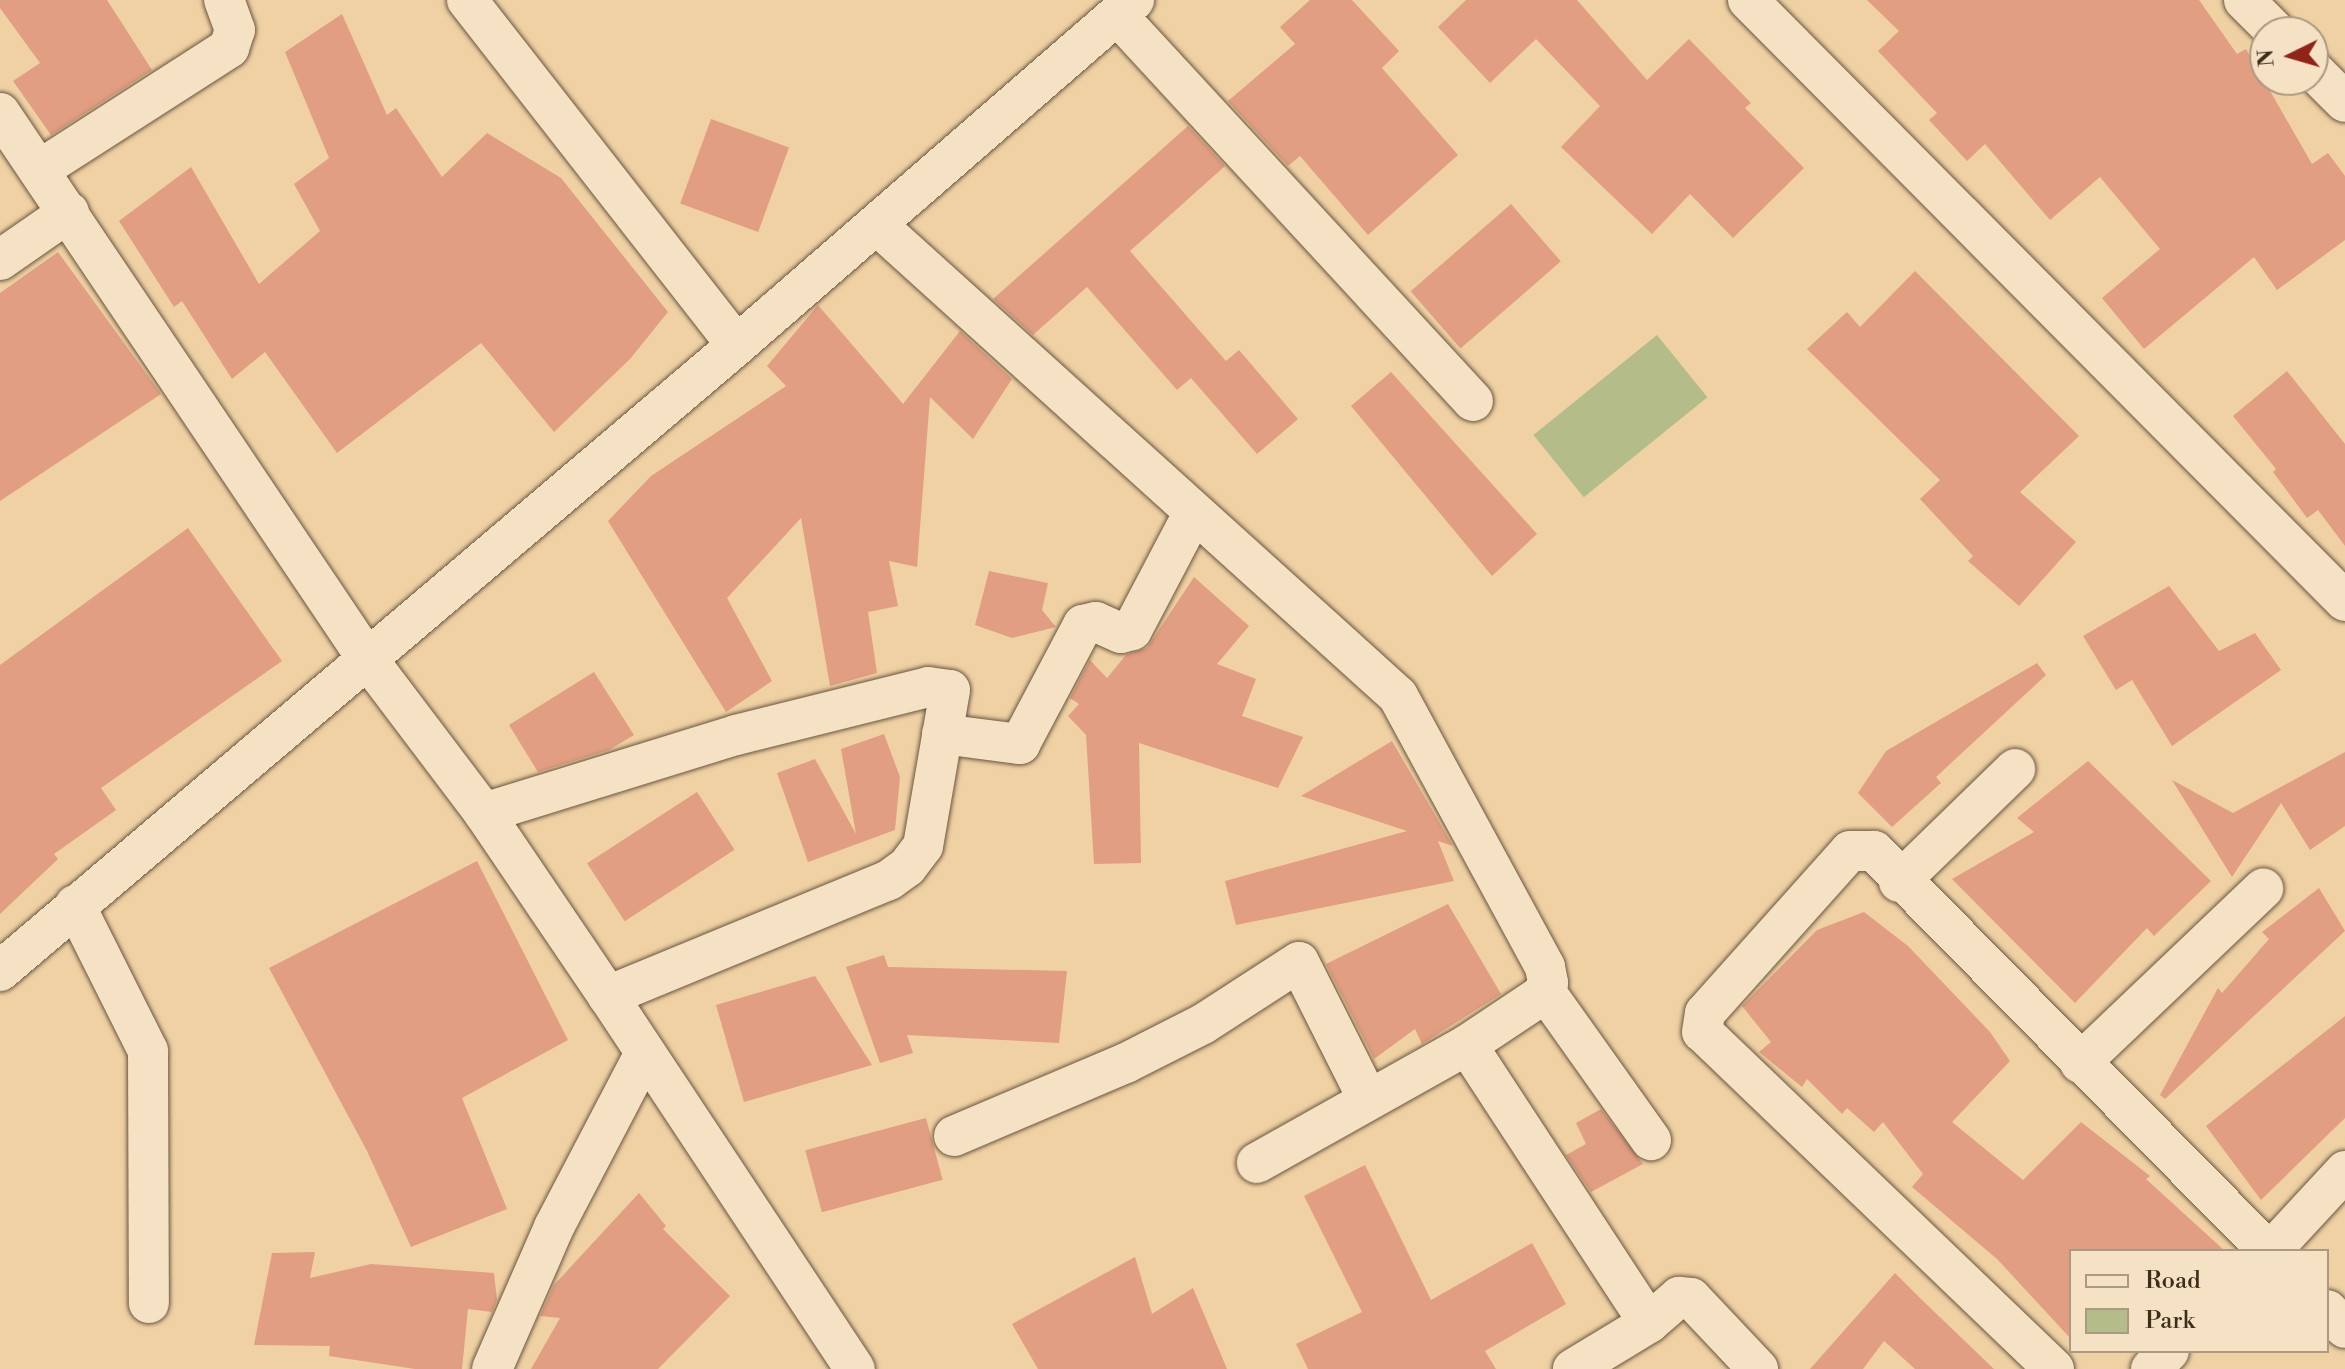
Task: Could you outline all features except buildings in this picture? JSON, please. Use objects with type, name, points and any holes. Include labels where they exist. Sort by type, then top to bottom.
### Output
[{"type":"street","points":[[39,170],[229,48],[235,30],[224,0]]},
{"type":"street","points":[[467,0],[737,345]]},
{"type":"street","points":[[1748,0],[2345,601]]},
{"type":"street","points":[[2244,0],[2260,16]]},
{"type":"street","points":[[0,971],[737,345],[1125,7],[1473,401]]},
{"type":"street","points":[[2329,86],[2345,102]]},
{"type":"street","points":[[0,113],[366,657],[484,813],[855,1369]]},
{"type":"street","points":[[0,260],[69,212]]},
{"type":"street","points":[[877,225],[1407,708],[1548,977],[1545,991],[1467,1045],[1257,1163]]},
{"type":"street","points":[[942,734],[1020,744],[1083,625],[1096,622],[1121,633],[1132,630],[1194,512]]},
{"type":"street","points":[[484,813],[736,735],[928,687],[950,690],[923,846],[898,874],[608,996]]},
{"type":"street","points":[[1899,882],[2015,769]]},
{"type":"street","points":[[2054,1369],[1702,1032],[1705,1013],[1846,854],[1869,849],[2268,1249]]},
{"type":"street","points":[[2080,1063],[2263,889]]},
{"type":"street","points":[[75,905],[148,1051],[149,1303]]},
{"type":"street","points":[[954,1136],[1126,1063],[1203,1024],[1299,962],[1368,1099]]},
{"type":"street","points":[[1545,991],[1651,1140]]},
{"type":"street","points":[[1467,1045],[1649,1323]]},
{"type":"street","points":[[492,1369],[554,1227],[645,1053]]},
{"type":"street","points":[[2272,1249],[2345,1171]]},
{"type":"street","points":[[1573,1369],[1649,1323],[1679,1297],[1691,1298],[1758,1369]]},
{"type":"street","points":[[2329,1312],[2345,1328]]},
{"type":"street","points":[[2151,1369],[2167,1353]]},
{"type":"green space","points":[[1657,335],[1707,397],[1584,497],[1533,435]]}]
